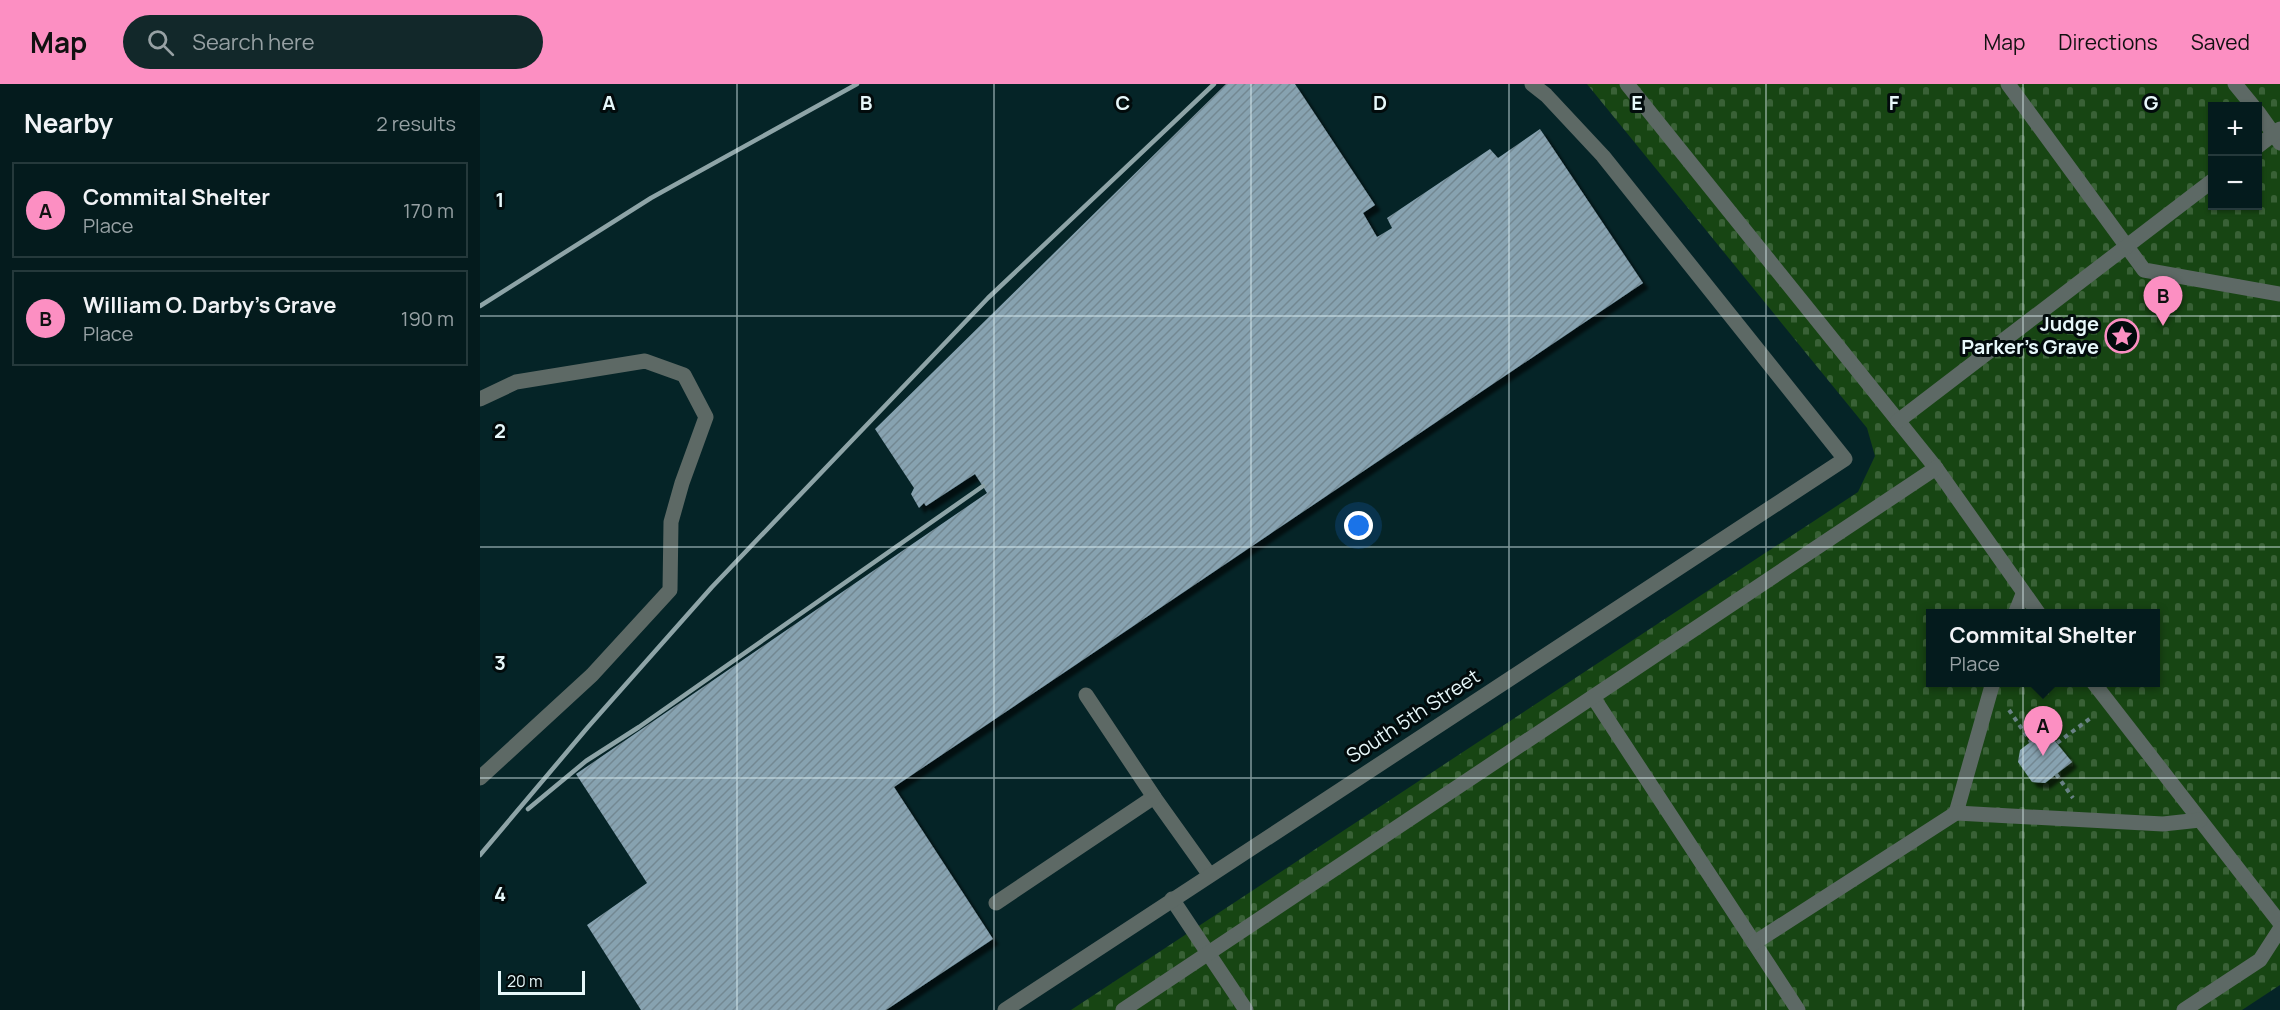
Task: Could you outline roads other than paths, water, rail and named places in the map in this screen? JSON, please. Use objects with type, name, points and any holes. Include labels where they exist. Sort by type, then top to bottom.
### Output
[{"type":"street","name":"South 5th Street","points":[[1005,1010],[1209,874],[1845,459],[1603,156],[1546,94],[1532,84]]},
{"type":"street","points":[[1627,84],[1936,468],[2035,609]]},
{"type":"street","points":[[2008,84],[2144,270],[2280,294]]},
{"type":"street","points":[[2235,84],[2250,102]]},
{"type":"street","points":[[2262,117],[2278,135],[2262,144]]},
{"type":"street","points":[[1898,420],[2208,184]]},
{"type":"street","points":[[480,399],[516,382],[645,361],[684,375],[706,417],[682,483],[671,522],[670,590],[591,675],[480,778]]},
{"type":"street","points":[[1123,1010],[1936,468]]},
{"type":"street","points":[[2017,609],[2024,594]]},
{"type":"street","points":[[1956,813],[1992,687]]},
{"type":"street","points":[[2097,687],[2280,923]]},
{"type":"street","points":[[1086,695],[1209,874]]},
{"type":"street","points":[[1593,697],[1798,1010]]},
{"type":"street","points":[[996,903],[1154,797]]},
{"type":"street","points":[[1754,943],[1956,813],[2163,824],[2200,820]]},
{"type":"street","points":[[1172,899],[1246,1010]]},
{"type":"street","points":[[2184,1010],[2260,960],[2280,929]]},
{"type":"railway","points":[[480,306],[651,198],[857,84]]},
{"type":"railway","points":[[480,855],[588,727],[712,587],[988,298],[1214,84]]},
{"type":"railway","points":[[528,809],[586,761],[639,727],[983,486]]},
{"type":"place","name":"William O. Darby's Grave","points":[[2163,326]]},
{"type":"place","name":"Judge Parker's Grave","points":[[2122,336]]},
{"type":"place","name":"Commital Shelter","points":[[2043,756]]}]
